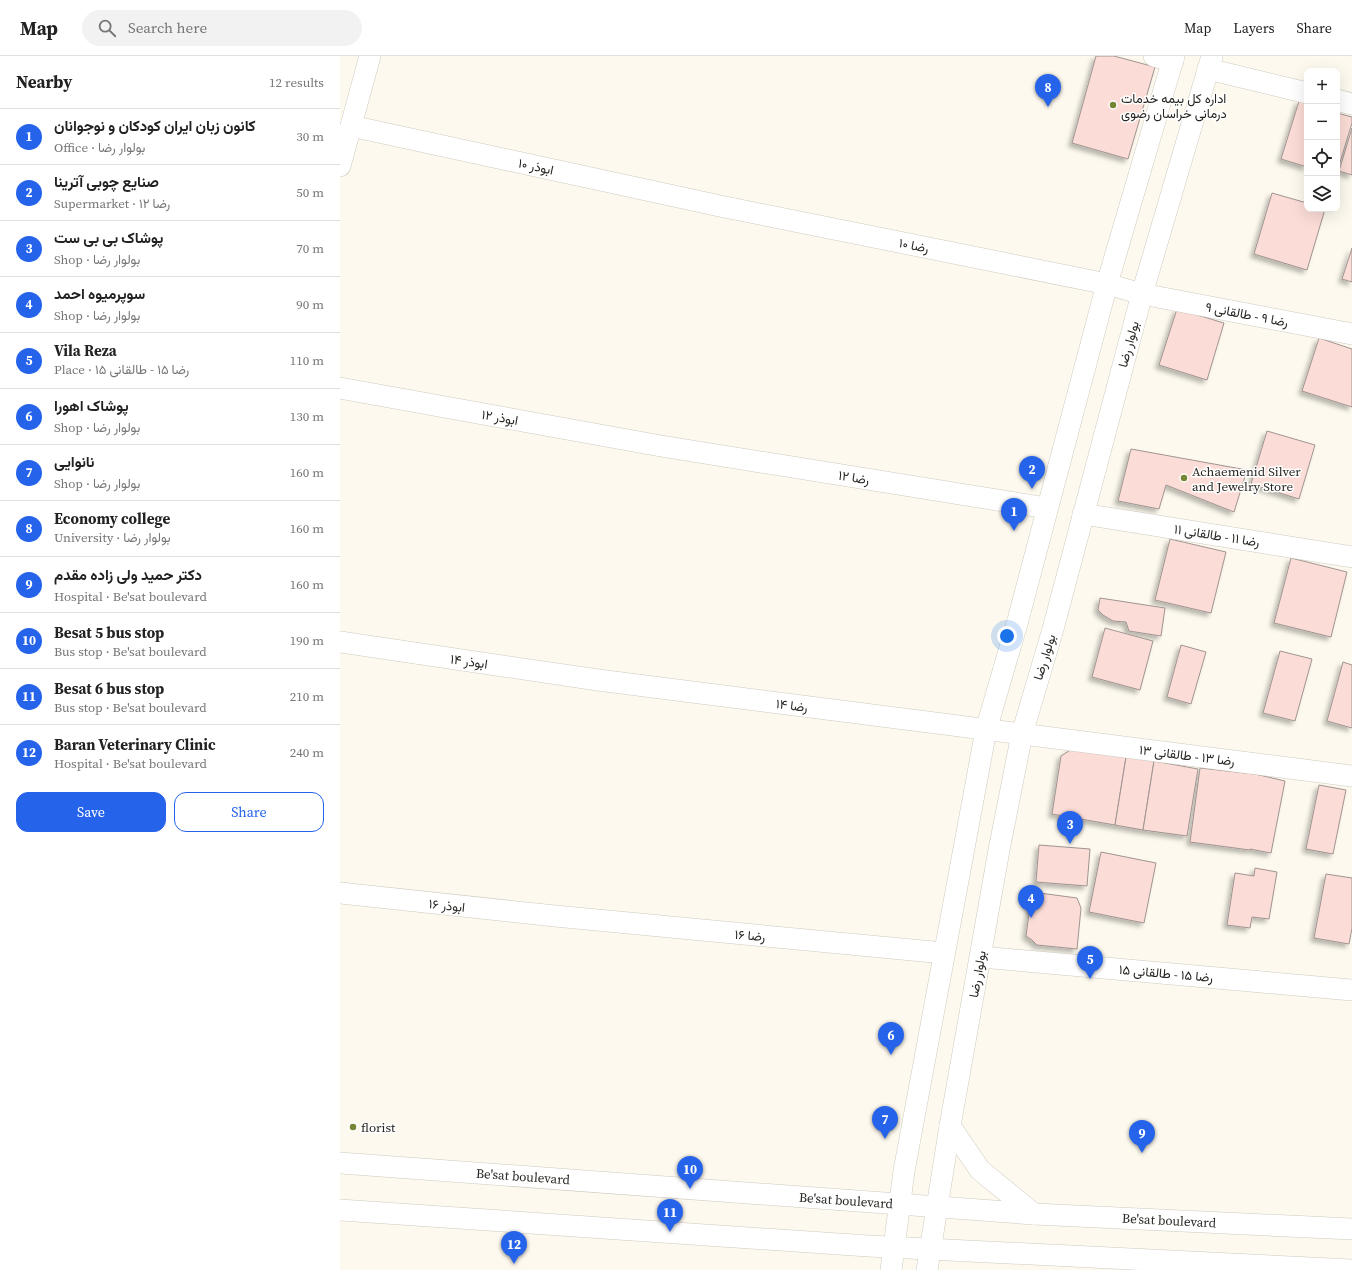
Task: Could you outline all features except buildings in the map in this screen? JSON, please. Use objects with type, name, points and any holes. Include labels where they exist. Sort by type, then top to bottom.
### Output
[{"type":"street","points":[[340,166],[370,56]]},
{"type":"street","points":[[891,1270],[904,1171],[986,730],[1018,620],[1167,58]]},
{"type":"street","points":[[1210,63],[1304,92]]},
{"type":"street","name":"بولوار رضا","points":[[927,1270],[950,1126],[1022,734],[1053,629],[1142,294],[1210,63]]},
{"type":"street","points":[[1340,101],[1352,104]]},
{"type":"street","name":"ابوذر ۱۰","points":[[351,126],[720,206]]},
{"type":"street","name":"رضا ۱۰","points":[[720,206],[1107,284],[1142,294]]},
{"type":"street","name":"رضا ۹ - طالقانی ۹","points":[[1142,294],[1352,334]]},
{"type":"street","name":"ابوذر ۱۲","points":[[340,388],[661,446]]},
{"type":"street","name":"رضا ۱۲","points":[[661,446],[1047,508]]},
{"type":"street","name":"رضا ۱۱ - طالقانی ۱۱","points":[[1083,514],[1352,557]]},
{"type":"street","name":"ابوذر ۱۴","points":[[340,642],[598,680]]},
{"type":"street","name":"رضا ۱۴","points":[[598,680],[1022,734]]},
{"type":"street","name":"رضا ۱۳ - طالقانی ۱۳","points":[[1022,734],[1352,776]]},
{"type":"street","name":"ابوذر ۱۶","points":[[340,893],[555,916]]},
{"type":"street","name":"رضا ۱۶","points":[[555,916],[944,953]]},
{"type":"street","name":"رضا ۱۵ - طالقانی ۱۵","points":[[981,957],[1352,990]]},
{"type":"street","points":[[950,1126],[980,1170],[1034,1214]]},
{"type":"street","name":"Be'sat boulevard","points":[[340,1163],[1034,1214],[1352,1229]]},
{"type":"street","points":[[340,1210],[894,1246],[1352,1270]]},
{"type":"place","name":"اداره کل بیمه خدمات درمانی خراسان رضوی","points":[[1113,105]]},
{"type":"place","name":"Economy college","points":[[1048,107]]},
{"type":"place","name":"Achaemenid Silver and Jewelry Store","points":[[1184,478]]},
{"type":"place","name":"صنایع چوبی آترینا","points":[[1032,489]]},
{"type":"place","name":"کانون زبان ایران کودکان و نوجوانان","points":[[1014,531]]},
{"type":"place","name":"پوشاک بی بی ست","points":[[1070,844]]},
{"type":"place","name":"سوپرمیوه احمد","points":[[1031,918]]},
{"type":"place","name":"Vila Reza","points":[[1090,979]]},
{"type":"place","name":"پوشاک اهورا","points":[[891,1055]]},
{"type":"place","name":"florist","points":[[353,1127]]},
{"type":"place","name":"نانوایی","points":[[885,1139]]},
{"type":"place","name":"دکتر حمید ولی زاده مقدم","points":[[1142,1153]]},
{"type":"place","name":"Besat 5 bus stop","points":[[690,1189]]},
{"type":"place","name":"Besat 6 bus stop","points":[[670,1232]]},
{"type":"place","name":"Baran Veterinary Clinic","points":[[514,1264]]}]
